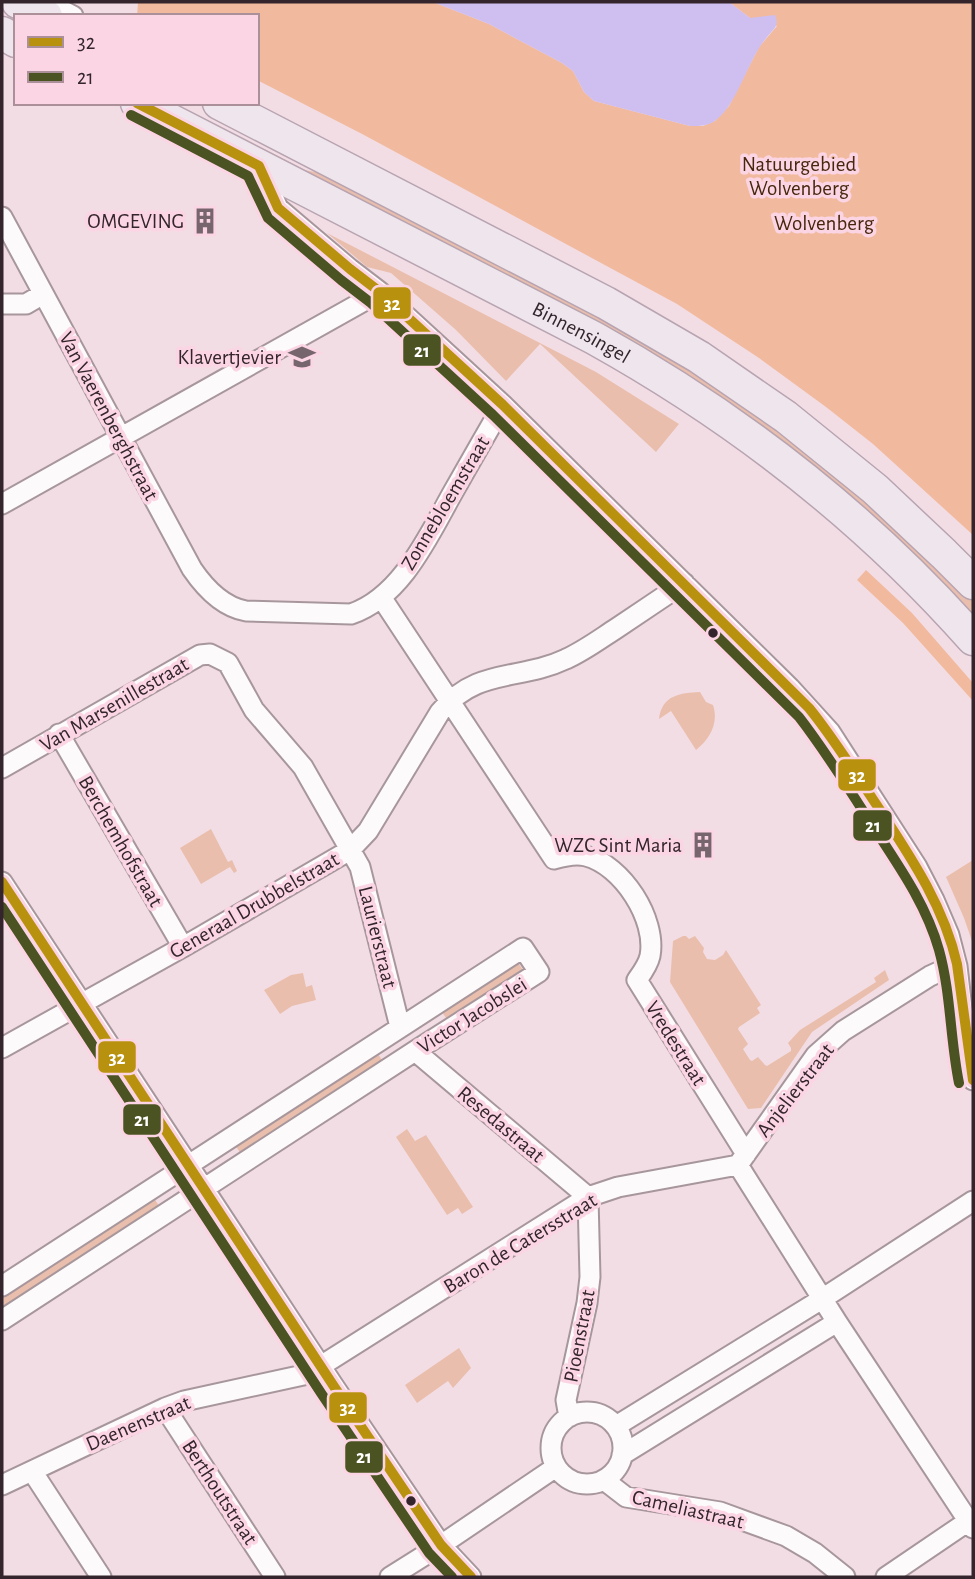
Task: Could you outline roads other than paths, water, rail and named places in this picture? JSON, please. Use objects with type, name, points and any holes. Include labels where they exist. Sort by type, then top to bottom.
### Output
[{"type":"main road","points":[[18,2],[42,14]]},
{"type":"main road","name":"Binnensingel","points":[[141,105],[594,338],[696,399],[756,441],[851,516],[901,563],[973,639]]},
{"type":"main road","name":"Binnensingel","points":[[223,105],[534,265],[690,351],[760,398],[850,468],[923,533],[973,583]]},
{"type":"street","points":[[46,2],[69,14]]},
{"type":"street","points":[[258,166],[278,208],[380,292],[503,405],[684,583],[830,732],[917,867],[934,900],[957,966],[973,1080]]},
{"type":"street","name":"Van Vaerenberghstraat","points":[[2,217],[192,569],[214,595],[229,605]]},
{"type":"street","points":[[2,504],[380,292]]},
{"type":"street","points":[[2,304],[26,304],[43,294]]},
{"type":"street","name":"Zonnebloemstraat","points":[[229,605],[246,611],[351,614],[381,597],[414,561],[503,405]]},
{"type":"street","points":[[449,701],[476,683],[546,667],[567,659],[684,583]]},
{"type":"street","name":"Vredestraat","points":[[381,597],[554,859],[568,855],[586,856],[606,864],[633,893],[650,937],[650,956],[637,980],[822,1299],[972,1522]]},
{"type":"street","name":"Van Marsenillestraat","points":[[2,768],[200,654],[210,654],[228,663],[254,710],[303,767],[350,849]]},
{"type":"street","name":"Generaal Drubbelstraat","points":[[2,1048],[183,947],[350,849],[368,831],[430,727],[449,701]]},
{"type":"street","name":"Berchemhofstraat","points":[[59,734],[183,947]]},
{"type":"street","name":"Laurierstraat","points":[[350,849],[360,867],[400,1027]]},
{"type":"street","points":[[2,882],[187,1166],[441,1545],[471,1577]]},
{"type":"street","name":"Victor Jacobslei","points":[[2,1286],[523,948],[538,972],[2,1320]]},
{"type":"street","name":"Anjelierstraat","points":[[742,1160],[816,1055],[843,1031],[930,976],[957,966]]},
{"type":"street","name":"Resedastraat","points":[[415,1051],[588,1197]]},
{"type":"street","name":"Baron de Catersstraat","points":[[321,1367],[588,1197],[618,1187],[742,1160]]},
{"type":"street","name":"Pioenstraat","points":[[569,1417],[566,1400],[590,1277],[588,1197]]},
{"type":"street","points":[[616,1426],[973,1202]]},
{"type":"street","points":[[622,1455],[837,1322]]},
{"type":"street","name":"Daenenstraat","points":[[2,1485],[165,1408],[184,1401],[308,1374],[321,1367]]},
{"type":"street","name":"Berthoutstraat","points":[[165,1408],[275,1577]]},
{"type":"street","points":[[390,1577],[556,1467],[551,1449],[552,1439],[561,1423],[578,1413],[589,1412],[609,1418],[621,1435],[622,1455],[616,1469],[601,1481]]},
{"type":"street","name":"Cameliastraat","points":[[556,1467],[575,1482],[587,1484],[601,1481],[626,1497],[720,1512],[786,1536],[815,1553],[845,1577]]},
{"type":"street","points":[[32,1471],[101,1577]]},
{"type":"street","points":[[886,1577],[972,1522]]},
{"type":"place","name":"OMGEVING","points":[[205,221]]},
{"type":"place","name":"Klavertjevier","points":[[302,357]]},
{"type":"place","name":"WZC Sint Maria","points":[[703,845]]},
{"type":"park label","name":"Natuurgebied Wolvenberg","points":[[799,176]]},
{"type":"park label","name":"Wolvenberg","points":[[824,223]]}]
